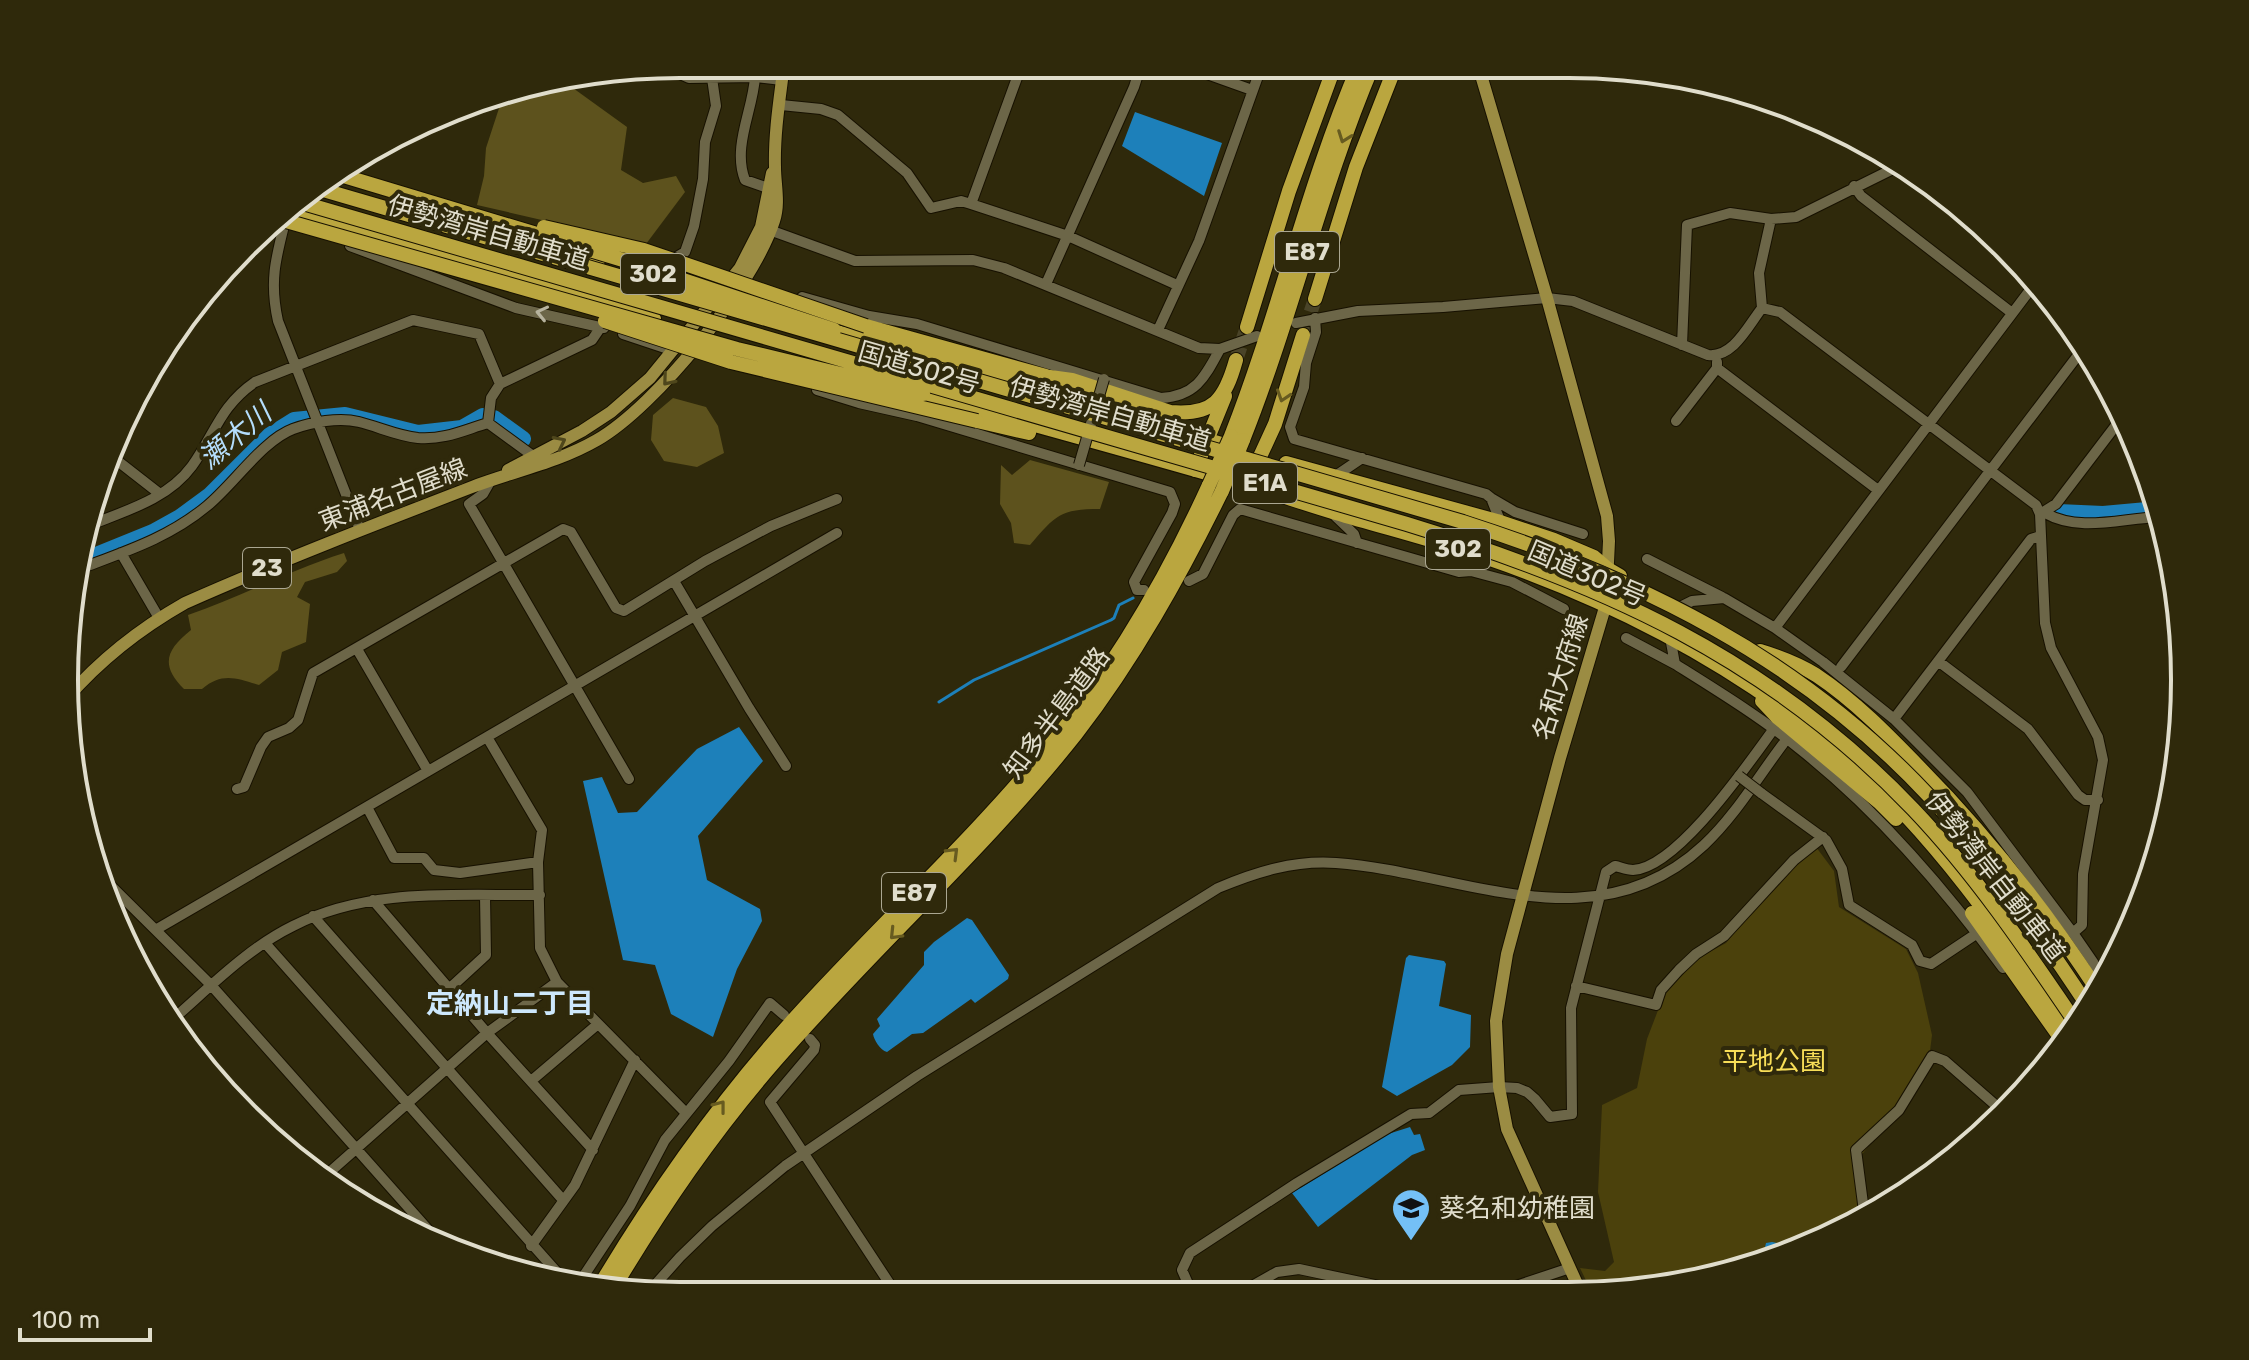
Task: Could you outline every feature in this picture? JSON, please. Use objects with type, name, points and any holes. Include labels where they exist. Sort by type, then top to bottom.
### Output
[{"type":"highway","points":[[1252,332],[1289,191],[1330,78]]},
{"type":"highway","name":"知多半島道路","points":[[1237,438],[1316,174],[1354,78]]},
{"type":"highway","name":"知多半島道路","points":[[619,1279],[675,1188],[742,1101],[805,1028],[1000,824],[1078,731],[1160,608],[1274,357],[1343,136],[1368,78]]},
{"type":"highway","points":[[1315,299],[1356,167],[1391,78]]},
{"type":"highway","points":[[348,178],[676,276],[990,384]]},
{"type":"highway","name":"国道302号","points":[[336,186],[650,273],[834,332],[984,369],[1260,456],[1501,523],[1594,557],[1608,569],[1682,606],[1760,651],[1860,729],[1931,795],[1992,867],[2081,996]]},
{"type":"highway","name":"伊勢湾岸自動車道","points":[[329,192],[1511,538],[1623,582],[1722,631],[1779,668],[1850,722],[1927,794],[1989,867],[2081,996]]},
{"type":"highway","name":"伊勢湾岸自動車道","points":[[310,205],[1509,556],[1614,599],[1712,649],[1758,678],[1828,730],[1913,809],[1975,880],[2070,1014]]},
{"type":"highway","points":[[445,208],[644,250],[866,326],[1046,376],[1072,380],[1170,412],[1187,414],[1206,410],[1217,402],[1229,385]]},
{"type":"highway","name":"国道302号","points":[[302,212],[705,334],[1247,485],[1488,558],[1606,604],[1741,678],[1840,752],[1887,795],[1932,846],[2028,970],[2064,1023]]},
{"type":"highway","points":[[289,222],[774,359],[1069,426]]},
{"type":"highway","points":[[454,267],[681,348],[1079,445],[1143,456]]},
{"type":"highway","points":[[1247,485],[1275,424],[1300,329]]},
{"type":"highway","points":[[1195,470],[1236,360]]},
{"type":"highway","points":[[1046,376],[1083,401]]},
{"type":"highway","name":"知多半島道路","points":[[605,1277],[665,1180],[729,1095],[795,1017],[1016,786],[1081,705],[1149,602],[1215,488]]},
{"type":"highway","points":[[1760,651],[1789,661],[1815,675],[1887,733],[1954,803],[2039,906],[2090,980]]},
{"type":"highway","points":[[1741,678],[1777,717],[1879,802],[1910,833],[1947,877],[2055,1035]]},
{"type":"main road","name":"名和大府線","points":[[1482,78],[1607,516],[1606,604],[1507,954],[1498,1003],[1496,1051],[1505,1121],[1514,1147],[1576,1282]]},
{"type":"main road","name":"東浦名古屋線","points":[[538,460],[564,457],[624,422],[666,383],[705,334],[740,268],[765,229],[775,220],[778,197],[775,167],[782,80]]},
{"type":"main road","name":"東浦名古屋線","points":[[78,687],[107,658],[159,618],[213,590],[538,460],[611,412],[650,378],[688,329],[742,281],[765,229],[768,188],[775,167]]},
{"type":"street","points":[[488,419],[491,398],[500,384],[592,340],[614,306],[650,273],[685,252],[694,226],[703,179],[705,142],[716,106],[712,78]]},
{"type":"street","points":[[755,78],[742,136],[743,173],[745,180],[768,188]]},
{"type":"street","points":[[764,78],[782,80]]},
{"type":"street","points":[[971,204],[1017,78]]},
{"type":"street","points":[[1046,284],[1137,78]]},
{"type":"street","points":[[1218,78],[1252,90]]},
{"type":"street","points":[[1158,330],[1199,241],[1257,78]]},
{"type":"street","points":[[781,105],[821,109],[838,115],[907,173],[931,208],[961,201],[971,204],[1068,236],[1177,285]]},
{"type":"street","points":[[1682,345],[1687,225],[1730,213],[1771,219],[1796,217],[1889,170]]},
{"type":"street","points":[[1854,186],[1861,196],[2012,313]]},
{"type":"street","points":[[1300,329],[1315,318],[1358,311],[1547,298],[1573,301],[1682,345],[1718,356],[1728,351],[1762,308],[1759,273],[1771,219]]},
{"type":"street","points":[[288,223],[516,308],[602,327],[671,350]]},
{"type":"street","points":[[765,229],[855,261],[973,260],[1046,284],[1199,348],[1220,349]]},
{"type":"street","points":[[278,231],[273,299],[278,321],[360,530]]},
{"type":"street","points":[[742,281],[869,316],[917,324],[1104,379],[1150,396],[1175,397],[1196,387],[1220,349],[1252,332]]},
{"type":"street","points":[[1775,628],[2029,291]]},
{"type":"street","points":[[1762,308],[1780,312],[2033,500],[2042,513],[2057,520],[2082,523],[2148,518]]},
{"type":"street","points":[[1315,318],[1316,332],[1306,363],[1304,387],[1291,420],[1291,436],[1294,439],[1491,498],[1515,512],[1583,534]]},
{"type":"street","points":[[100,521],[160,494],[191,468],[226,408],[239,393],[255,382],[413,320],[479,334],[500,384]]},
{"type":"street","points":[[1676,421],[1717,368],[1718,356]]},
{"type":"street","points":[[1841,667],[2077,357]]},
{"type":"street","points":[[1717,368],[1878,490]]},
{"type":"street","points":[[1079,465],[1104,379]]},
{"type":"street","points":[[817,390],[917,416],[1170,492],[1175,504],[1172,513],[1134,582],[1137,590],[1144,590]]},
{"type":"street","points":[[488,419],[538,460]]},
{"type":"street","points":[[90,565],[170,533],[185,523],[208,506],[285,433],[318,422],[356,421],[422,438],[462,434],[488,419]]},
{"type":"street","points":[[2042,513],[2056,504],[2116,429]]},
{"type":"street","points":[[1334,477],[1362,458]]},
{"type":"street","points":[[119,462],[160,494]]},
{"type":"street","points":[[491,480],[483,494],[469,504],[629,779]]},
{"type":"street","points":[[1491,498],[1501,523]]},
{"type":"street","points":[[237,789],[244,787],[268,737],[289,728],[298,720],[313,673],[563,529],[571,532],[616,608],[624,611],[705,561],[771,526],[837,499]]},
{"type":"street","points":[[1189,581],[1203,574],[1233,515],[1240,509],[1459,572],[1471,571],[1512,582],[1564,609]]},
{"type":"street","points":[[1332,512],[1354,534],[1357,543]]},
{"type":"street","points":[[2042,513],[2040,536],[2045,623],[2051,648],[2098,737],[2103,760],[2083,874],[2082,925],[2073,933]]},
{"type":"street","points":[[157,929],[837,533]]},
{"type":"street","points":[[1894,719],[2031,539],[2040,536]]},
{"type":"street","points":[[121,553],[159,618]]},
{"type":"street","points":[[1471,571],[1488,558]]},
{"type":"street","points":[[1647,559],[1775,628],[1894,719],[1967,792],[2097,969]]},
{"type":"street","points":[[674,581],[786,766]]},
{"type":"street","points":[[1682,606],[1692,601],[1724,598]]},
{"type":"street","points":[[1670,637],[1675,664]]},
{"type":"street","points":[[1626,638],[1675,664],[1800,749],[1887,829],[1976,934],[2054,1036]]},
{"type":"street","points":[[357,649],[428,771]]},
{"type":"street","points":[[1938,661],[2028,729],[2078,795],[2085,800],[2098,800]]},
{"type":"street","points":[[1187,1282],[1182,1270],[1190,1253],[1297,1183],[1411,1114],[1429,1113],[1459,1090],[1517,1088],[1535,1099],[1550,1117],[1572,1114],[1571,1008],[1609,868],[1636,869],[1673,849],[1699,825],[1773,730]]},
{"type":"street","points":[[487,737],[542,830],[538,862],[540,948],[557,982],[686,1113]]},
{"type":"street","points":[[658,1281],[712,1226],[804,1153],[910,1080],[1218,888],[1280,867],[1337,863],[1524,897],[1599,896],[1623,891],[1656,878],[1704,845],[1722,826],[1783,744]]},
{"type":"street","points":[[1739,776],[1823,837],[1842,869],[1849,905],[1912,945],[1920,961],[1931,964],[1976,934]]},
{"type":"street","points":[[367,807],[394,858],[424,858],[434,870],[460,873],[538,862]]},
{"type":"street","points":[[1576,986],[1656,1005],[1661,990],[1679,970],[1696,954],[1724,936],[1794,860],[1823,837]]},
{"type":"street","points":[[116,890],[211,985],[423,1224]]},
{"type":"street","points":[[179,1014],[265,943],[313,916],[373,900],[420,896],[540,895]]},
{"type":"street","points":[[449,989],[486,955],[485,896]]},
{"type":"street","points":[[373,900],[593,1150]]},
{"type":"street","points":[[313,916],[563,1200]]},
{"type":"street","points":[[265,943],[552,1267]]},
{"type":"street","points":[[331,1171],[487,1033],[557,982]]},
{"type":"street","points":[[585,1274],[630,1206],[665,1140],[729,1061],[770,1003],[784,1015]]},
{"type":"street","points":[[531,1081],[598,1024]]},
{"type":"street","points":[[810,1039],[815,1045],[814,1050],[770,1102],[888,1282]]},
{"type":"street","points":[[1863,1205],[1856,1150],[1899,1110],[1932,1056],[1945,1061],[1996,1105]]},
{"type":"street","points":[[531,1246],[575,1185],[635,1060]]},
{"type":"street","points":[[1536,1282],[1570,1268]]},
{"type":"street","points":[[1259,1282],[1277,1272],[1290,1270],[1312,1271],[1351,1282]]},
{"type":"green space","name":"平地公園","points":[[1816,847],[1834,871],[1839,907],[1906,949],[1918,973],[1932,1035],[1929,1059],[1910,1094],[1856,1162],[1863,1205],[1799,1236],[1725,1261],[1648,1277],[1587,1282],[1580,1268],[1605,1271],[1614,1262],[1598,1192],[1602,1105],[1637,1088],[1647,1039],[1665,992],[1702,956],[1726,943],[1762,899]]},
{"type":"shaded area","points":[[573,88],[627,127],[621,170],[643,183],[676,176],[685,192],[646,244],[477,205],[486,148],[500,106]]},
{"type":"shaded area","points":[[673,398],[706,407],[718,426],[724,453],[697,467],[664,461],[651,440],[653,415]]},
{"type":"shaded area","points":[[1030,460],[1109,482],[1100,509],[1067,512],[1053,520],[1030,545],[1014,543],[1011,523],[1000,504],[1001,465],[1012,475]]},
{"type":"shaded area","points":[[344,553],[347,561],[337,572],[305,582],[297,597],[310,604],[306,642],[282,652],[278,670],[259,685],[223,678],[202,689],[184,689],[176,680],[169,658],[176,644],[191,630],[188,615]]},
{"type":"water","points":[[1135,112],[1222,143],[1204,196],[1122,146]]},
{"type":"water","points":[[739,727],[763,761],[698,836],[707,880],[760,909],[762,921],[737,969],[713,1037],[671,1014],[655,965],[623,960],[583,781],[602,777],[618,813],[637,812],[697,749]]},
{"type":"water","points":[[967,918],[972,920],[1009,975],[1008,979],[975,1003],[971,999],[923,1033],[912,1034],[887,1052],[884,1051],[873,1034],[880,1026],[877,1019],[924,965],[924,952]]},
{"type":"water","points":[[1409,955],[1444,961],[1446,964],[1439,1006],[1471,1015],[1470,1047],[1452,1065],[1397,1096],[1382,1087]]},
{"type":"water","points":[[1410,1127],[1414,1135],[1420,1134],[1425,1150],[1412,1155],[1318,1227],[1292,1193],[1388,1134]]},
{"type":"water","points":[[1772,1242],[1780,1244],[1765,1249],[1766,1243]]},
{"type":"waterway","name":"瀬木川","points":[[91,557],[153,532],[180,517],[210,495],[270,435],[294,420],[345,415],[418,433],[462,428],[483,416],[494,418],[523,439]]},
{"type":"waterway","points":[[2058,512],[2103,514],[2146,510]]},
{"type":"waterway","points":[[939,702],[974,680],[1111,620],[1119,605],[1133,598]]},
{"type":"tunnel","points":[[1304,332],[1315,299]]},
{"type":"tunnel","points":[[1236,360],[1247,327]]},
{"type":"place","name":"葵名和幼稚園","points":[[1411,1242]]},
{"type":"district","name":"定納山二丁目","points":[[510,1003]]}]
